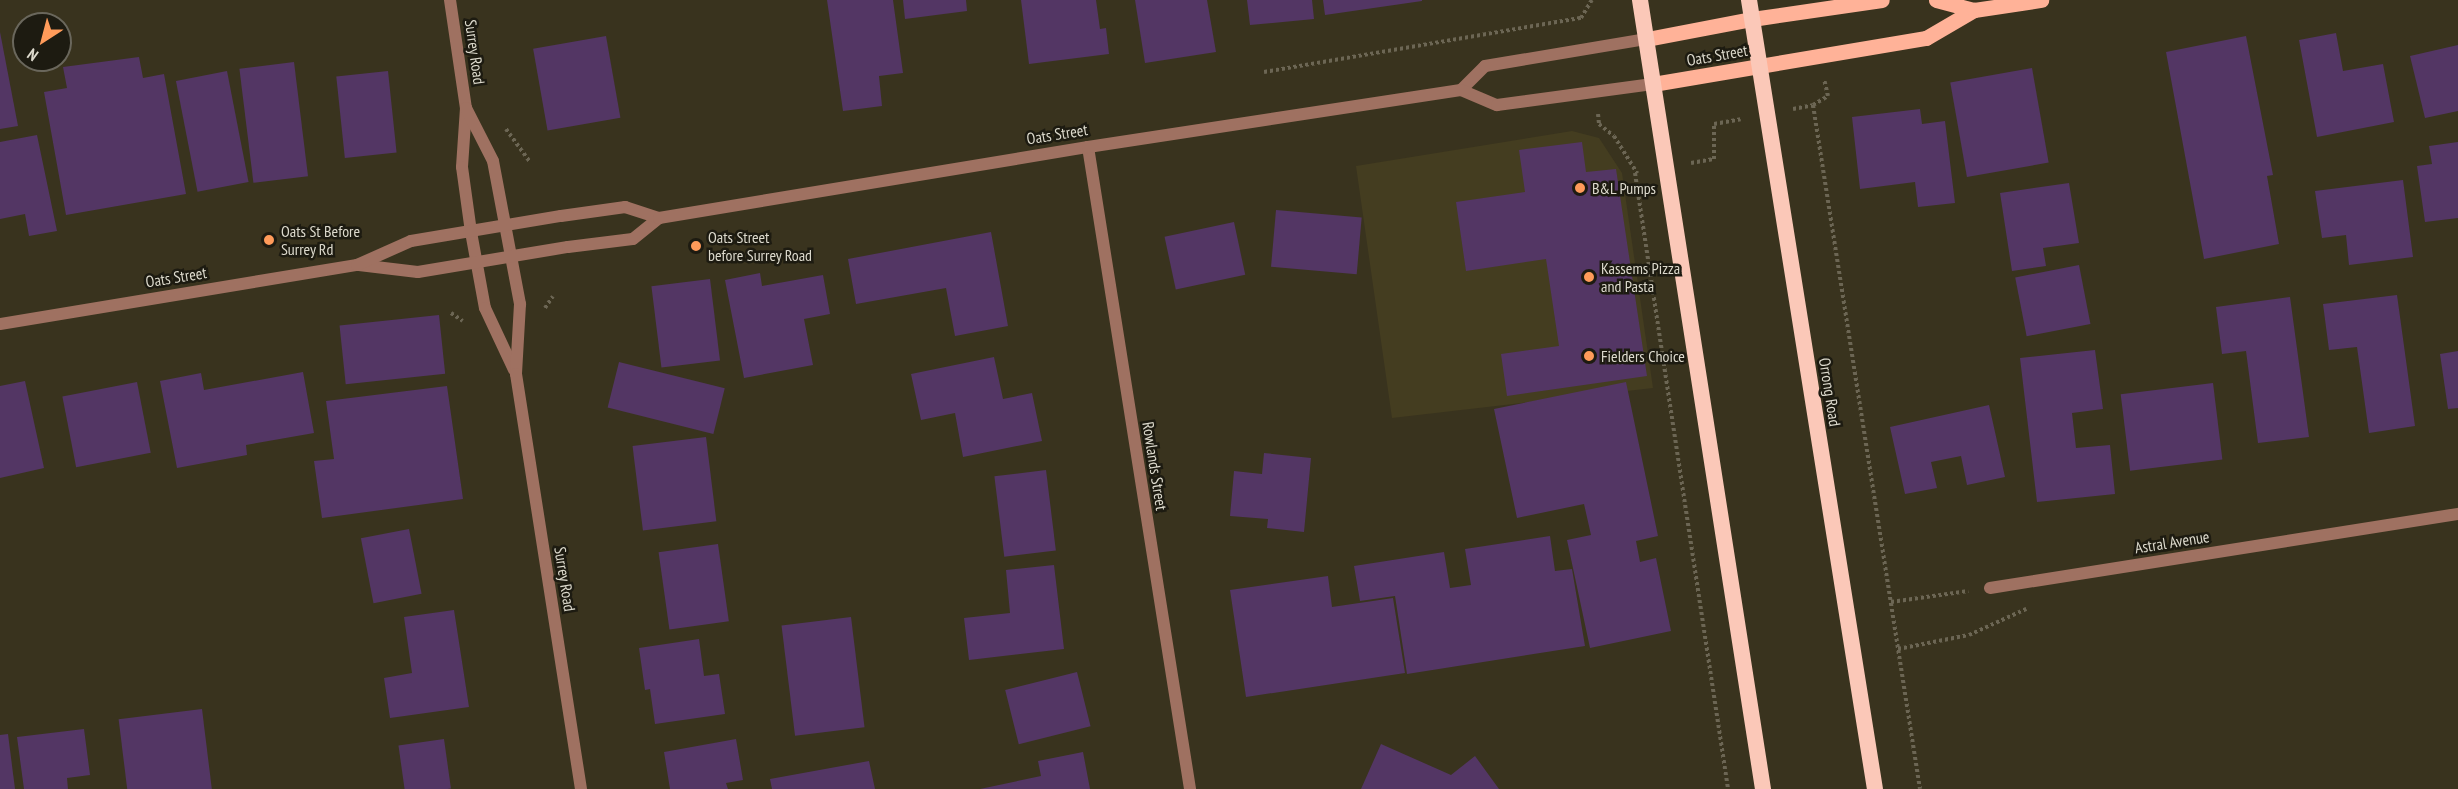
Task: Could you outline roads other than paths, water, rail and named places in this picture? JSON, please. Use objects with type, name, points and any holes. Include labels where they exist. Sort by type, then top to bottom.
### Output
[{"type":"highway","points":[[1640,0],[1762,789]]},
{"type":"highway","name":"Orrong Road","points":[[1749,0],[1875,789]]},
{"type":"main road","name":"Oats Street","points":[[1647,39],[1752,19],[1882,0]]},
{"type":"main road","name":"Oats Street","points":[[1936,0],[1974,10]]},
{"type":"main road","name":"Oats Street","points":[[1653,84],[1926,38],[1974,10],[2041,0]]},
{"type":"street","name":"Surrey Road","points":[[450,0],[466,108],[462,167],[471,232],[485,308],[516,374]]},
{"type":"street","name":"Oats Street","points":[[1461,90],[1485,66],[1647,39]]},
{"type":"street","name":"Oats Street","points":[[0,324],[357,265],[411,241],[625,207],[658,218],[1088,147],[1461,90],[1497,105],[1653,84]]},
{"type":"street","name":"Surrey Road","points":[[466,108],[493,161],[520,304],[516,374],[581,789]]},
{"type":"street","name":"Rowlands Street","points":[[1088,147],[1190,789]]},
{"type":"street","name":"Oats Street","points":[[357,265],[418,272],[477,261],[633,239],[658,218]]},
{"type":"street","name":"Astral Avenue","points":[[1990,588],[2458,514]]},
{"type":"place","name":"B&L Pumps","points":[[1580,188]]},
{"type":"place","name":"Oats St Before Surrey Rd","points":[[269,240]]},
{"type":"place","name":"Oats Street before Surrey Road","points":[[696,246]]},
{"type":"place","name":"Kassems Pizza and Pasta","points":[[1589,277]]},
{"type":"place","name":"Fielders Choice","points":[[1589,356]]}]
